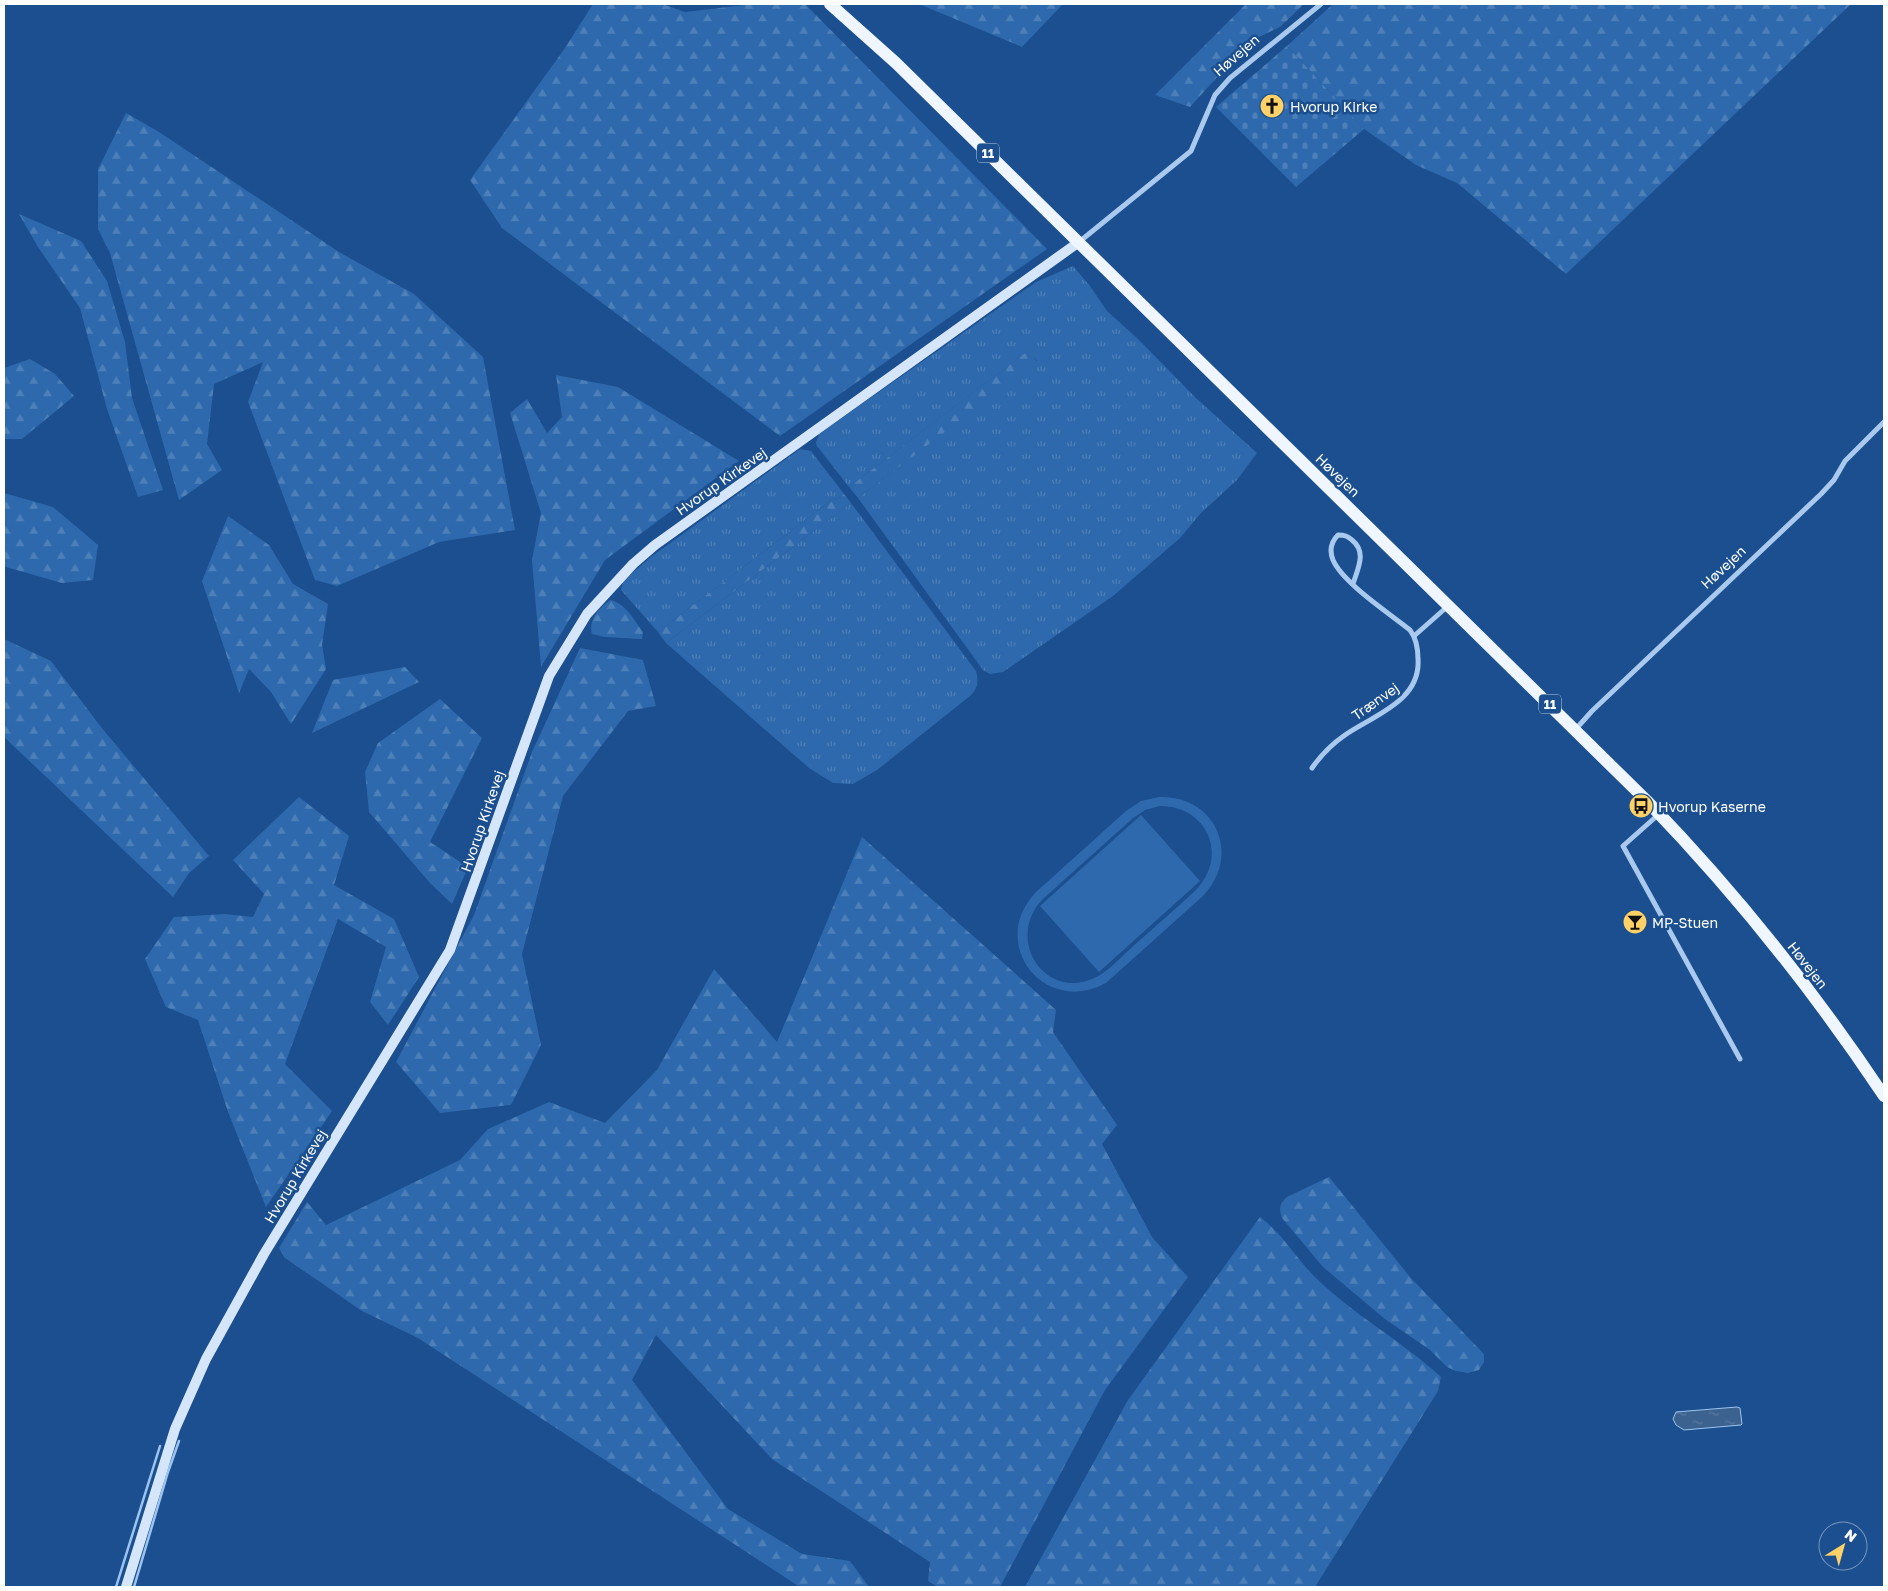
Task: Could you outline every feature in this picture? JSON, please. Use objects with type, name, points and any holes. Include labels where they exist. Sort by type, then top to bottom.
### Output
[{"type":"main road","name":"Høvejen","points":[[830,4],[896,63],[1660,814],[1747,911],[1802,979],[1884,1096]]},
{"type":"main road","name":"Høvejen","points":[[842,4],[896,63]]},
{"type":"street","name":"Høvejen","points":[[1079,242],[1191,152],[1215,95],[1230,78],[1321,4]]},
{"type":"street","name":"Hvorup Kirkevej","points":[[126,1587],[175,1429],[206,1359],[264,1254],[450,950],[544,687],[572,636],[587,614],[633,564],[663,540],[1079,242]]},
{"type":"street","name":"Høvejen","points":[[1576,730],[1822,494],[1834,480],[1845,461],[1884,422]]},
{"type":"street","points":[[1353,584],[1361,559],[1361,551],[1355,542],[1346,535],[1338,535],[1333,540],[1331,548],[1332,559],[1340,570],[1353,584],[1410,630],[1414,636],[1449,605]]},
{"type":"street","name":"Trænvej","points":[[1312,768],[1322,754],[1344,736],[1397,703],[1408,693],[1416,680],[1419,664],[1414,636]]},
{"type":"street","points":[[1660,814],[1623,846],[1740,1059]]},
{"type":"green space","points":[[593,4],[662,4],[685,12],[753,4],[805,4],[1047,249],[780,436],[502,228],[470,180],[565,48]]},
{"type":"green space","points":[[919,4],[1063,4],[1022,47]]},
{"type":"green space","points":[[1246,4],[1304,4],[1280,27],[1249,42],[1190,107],[1155,95]]},
{"type":"green space","points":[[1333,4],[1851,4],[1566,274],[1457,183],[1416,165],[1364,129],[1287,46]]},
{"type":"green space","points":[[1287,46],[1364,129],[1296,187],[1216,107]]},
{"type":"green space","points":[[126,113],[159,132],[339,252],[414,294],[483,357],[515,530],[439,542],[337,586],[315,580],[248,402],[263,362],[214,384],[207,444],[222,470],[179,500],[110,253],[98,229],[98,169]]},
{"type":"green space","points":[[19,214],[81,241],[107,281],[125,342],[132,398],[163,490],[138,497],[107,409],[80,308],[38,247]]},
{"type":"green space","points":[[1073,266],[1090,286],[1107,311],[1138,339],[1196,398],[1257,453],[1237,480],[1201,513],[1180,538],[1113,596],[1003,672],[990,674],[983,670],[858,498],[1037,361],[1028,351],[849,487],[816,443],[819,434],[1036,282]]},
{"type":"green space","points":[[1029,350],[1037,362],[858,498],[849,487]]},
{"type":"green space","points":[[30,359],[55,374],[74,396],[22,439],[4,439],[4,368]]},
{"type":"green space","points":[[556,375],[618,387],[739,461],[605,560],[541,667],[532,560],[541,513],[510,413],[527,399],[547,433],[562,417]]},
{"type":"green space","points":[[800,449],[811,451],[844,494],[836,500],[834,498],[658,632],[621,590],[623,581],[651,557]]},
{"type":"green space","points":[[4,493],[53,507],[98,545],[93,580],[62,583],[6,567],[4,564]]},
{"type":"green space","points":[[844,494],[851,503],[666,643],[658,632],[834,498],[836,500]]},
{"type":"green space","points":[[851,503],[976,671],[978,682],[970,696],[877,770],[853,784],[833,783],[809,768],[666,643]]},
{"type":"green space","points":[[228,516],[269,545],[293,584],[328,604],[322,645],[326,669],[291,724],[271,692],[249,669],[239,693],[202,581]]},
{"type":"green space","points":[[611,600],[621,605],[629,613],[643,632],[642,639],[604,637],[592,634],[593,619],[603,606]]},
{"type":"green space","points":[[4,639],[51,661],[101,727],[209,856],[189,873],[173,897],[4,737]]},
{"type":"green space","points":[[580,648],[643,660],[656,706],[628,711],[563,796],[522,954],[541,1045],[511,1105],[440,1113],[396,1062],[474,915],[532,752]]},
{"type":"green space","points":[[405,667],[419,682],[312,733],[333,680]]},
{"type":"green space","points":[[440,699],[482,738],[430,842],[468,867],[452,904],[430,883],[369,812],[365,772],[378,743]]},
{"type":"green space","points":[[299,797],[349,836],[334,885],[394,919],[419,977],[388,1025],[370,1002],[386,947],[338,919],[285,1064],[332,1111],[266,1207],[228,1112],[198,1020],[166,1007],[145,959],[174,917],[225,914],[253,917],[264,894],[233,860]]},
{"type":"green space","points":[[1159,797],[1179,799],[1195,806],[1208,817],[1217,830],[1221,846],[1221,863],[1215,880],[1203,896],[1106,983],[1083,991],[1062,990],[1044,983],[1029,969],[1020,952],[1018,933],[1022,912],[1036,892],[1126,811],[1141,801]],"holes":[[[1160,806],[1176,808],[1190,814],[1201,823],[1208,835],[1212,848],[1211,862],[1206,876],[1196,890],[1103,973],[1092,979],[1074,983],[1058,980],[1045,973],[1035,961],[1029,947],[1028,931],[1032,914],[1043,899],[1132,819],[1145,810]]]},
{"type":"green space","points":[[1141,815],[1200,881],[1099,972],[1040,906]]},
{"type":"green space","points":[[862,837],[1056,1010],[1053,1032],[1117,1125],[1102,1144],[1152,1237],[1188,1277],[1105,1390],[1000,1587],[938,1587],[928,1581],[930,1562],[772,1459],[656,1335],[632,1380],[728,1509],[802,1554],[850,1561],[869,1587],[800,1587],[418,1338],[362,1311],[285,1258],[279,1248],[307,1202],[326,1225],[460,1160],[488,1129],[549,1102],[605,1123],[657,1070],[714,969],[777,1042]]},
{"type":"green space","points":[[1329,1177],[1410,1277],[1484,1354],[1484,1362],[1479,1370],[1468,1373],[1447,1367],[1430,1350],[1385,1319],[1323,1267],[1282,1218],[1280,1207],[1287,1197]]},
{"type":"green space","points":[[1260,1217],[1275,1230],[1307,1269],[1329,1290],[1410,1351],[1441,1377],[1438,1391],[1315,1587],[1025,1587],[1128,1400]]},
{"type":"water","points":[[1740,1408],[1741,1425],[1684,1430],[1676,1425],[1673,1419],[1676,1412]]},
{"type":"waterway","points":[[134,1587],[179,1441]]},
{"type":"waterway","points":[[116,1587],[160,1446]]},
{"type":"place","name":"Hvorup Kirke","points":[[1272,106]]},
{"type":"place","name":"Hvorup Kaserne","points":[[1641,806]]},
{"type":"place","name":"MP-Stuen","points":[[1635,922]]}]
